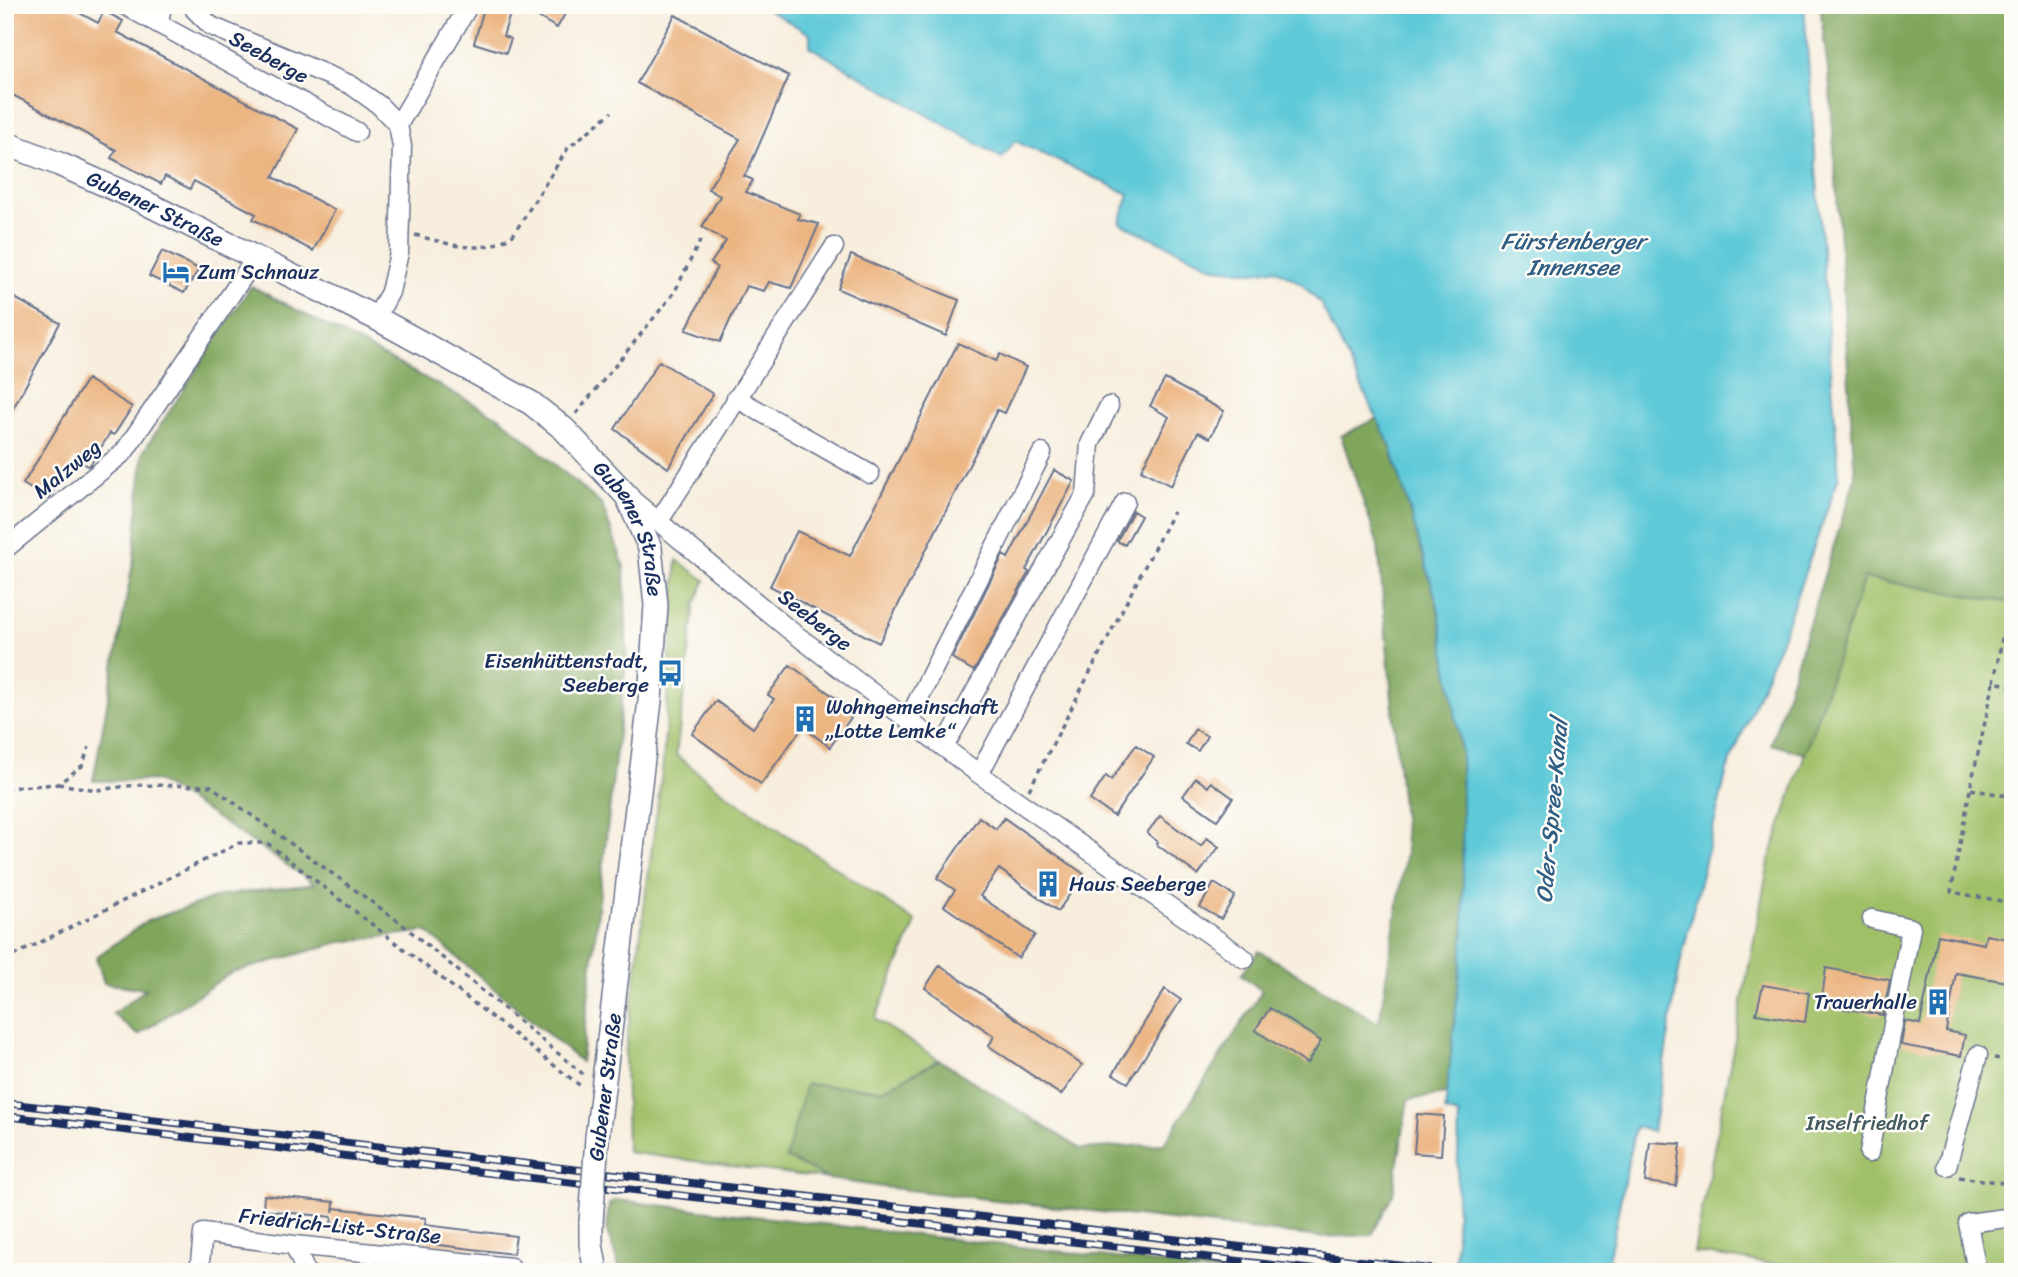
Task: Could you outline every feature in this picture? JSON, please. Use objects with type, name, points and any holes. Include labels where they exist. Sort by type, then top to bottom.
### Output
[{"type":"main road","name":"Gubener Straße","points":[[5,143],[140,200],[376,318],[531,403],[564,429],[627,496],[650,548],[656,605],[650,701],[597,1138],[591,1222],[591,1244],[596,1272]]},
{"type":"street","name":"Seeberge","points":[[124,5],[161,14],[358,132]]},
{"type":"street","name":"Seeberge","points":[[193,5],[211,26],[351,85],[380,106],[398,125]]},
{"type":"street","points":[[376,318],[390,292],[399,253],[402,146],[398,125],[469,5]]},
{"type":"street","points":[[659,521],[834,247]]},
{"type":"street","name":"Malzweg","points":[[5,549],[124,452],[256,259]]},
{"type":"street","points":[[736,398],[870,474]]},
{"type":"street","points":[[944,747],[1086,495],[1090,444],[1109,406]]},
{"type":"street","points":[[908,720],[1042,453]]},
{"type":"street","name":"Seeberge","points":[[627,496],[787,628],[979,774],[1245,959]]},
{"type":"street","points":[[979,774],[1125,502]]},
{"type":"street","points":[[1869,1153],[1911,928],[1872,919]]},
{"type":"street","points":[[1953,1172],[1978,1055]]},
{"type":"street","points":[[1977,1272],[1968,1223],[2013,1217]]},
{"type":"street","name":"Friedrich-List-Straße","points":[[199,1272],[203,1233],[511,1267]]},
{"type":"street","points":[[294,1245],[306,1272]]},
{"type":"path","points":[[399,230],[451,245],[486,248],[500,243],[513,235],[568,148],[612,112]]},
{"type":"path","points":[[564,429],[674,293],[702,237]]},
{"type":"path","points":[[1022,804],[1173,512]]},
{"type":"path","points":[[2013,612],[2007,611],[1951,891],[2013,903]]},
{"type":"path","points":[[1994,682],[2013,686]]},
{"type":"path","points":[[58,784],[82,766],[89,747]]},
{"type":"path","points":[[5,788],[58,784],[97,790],[136,785],[211,786],[398,921],[603,1097]]},
{"type":"path","points":[[1970,789],[2013,797]]},
{"type":"path","points":[[5,960],[239,843],[267,843],[603,1097]]},
{"type":"path","points":[[1953,1172],[2013,1185]]},
{"type":"green space","points":[[1820,5],[2013,5],[2013,603],[1864,578],[1805,754],[1771,744],[1855,478],[1830,88]]},
{"type":"green space","points":[[251,286],[501,418],[602,505],[624,566],[627,653],[581,1062],[426,931],[341,942],[231,973],[138,1035],[113,1014],[146,989],[104,983],[96,957],[147,921],[223,895],[315,884],[155,780],[93,781],[134,557],[143,452]]},
{"type":"green space","points":[[1377,418],[1391,447],[1438,606],[1461,748],[1464,934],[1447,1094],[1408,1100],[1393,1194],[1372,1235],[1320,1237],[882,1187],[829,1179],[786,1158],[806,1084],[883,1090],[939,1060],[1081,1149],[1164,1144],[1262,991],[1241,974],[1259,951],[1379,1023],[1406,852],[1378,545],[1341,436]]},
{"type":"green space","points":[[677,560],[705,580],[695,605],[676,755],[726,794],[916,922],[875,1019],[939,1060],[883,1090],[845,1086],[786,1158],[829,1179],[627,1152],[625,1054],[663,763]]},
{"type":"green space","name":"Inselfriedhof","points":[[1864,577],[2013,603],[2013,1272],[1831,1272],[1694,1253],[1769,861]]},
{"type":"green space","points":[[615,1200],[1236,1272],[621,1272],[607,1231],[609,1204]]},
{"type":"water","name":"Fürstenberger Innensee","points":[[760,5],[1804,5],[1839,476],[1781,640],[1727,770],[1680,964],[1653,1131],[1635,1127],[1606,1272],[1455,1272],[1459,1115],[1445,1111],[1464,934],[1461,748],[1438,606],[1391,447],[1321,304],[1302,284],[1275,269],[1254,272],[1216,268],[1120,223],[1129,194],[1015,141],[1002,158],[810,47],[810,34]]},
{"type":"building","points":[[5,5],[65,5],[98,23],[104,11],[123,21],[117,32],[298,129],[273,177],[335,210],[313,251],[253,219],[256,214],[194,181],[190,189],[165,176],[161,184],[111,158],[116,150],[5,91]]},
{"type":"building","points":[[485,5],[513,5],[503,36],[511,39],[506,53],[474,43]]},
{"type":"building","points":[[518,5],[570,5],[557,28]]},
{"type":"building","points":[[675,15],[789,76],[744,176],[753,180],[746,192],[800,214],[798,219],[819,224],[791,288],[769,282],[764,291],[746,286],[720,342],[686,330],[717,267],[711,263],[726,241],[702,227],[720,196],[708,189],[740,139],[637,83]]},
{"type":"building","points":[[162,251],[199,269],[184,293],[149,276]]},
{"type":"building","points":[[851,255],[959,300],[946,336],[838,289]]},
{"type":"building","points":[[13,297],[60,323],[5,423],[5,311]]},
{"type":"building","points":[[958,343],[996,361],[1000,354],[1026,367],[1005,413],[997,410],[879,643],[770,586],[797,531],[850,556]]},
{"type":"building","points":[[659,361],[713,394],[668,468],[615,429]]},
{"type":"building","points":[[87,379],[132,407],[114,435],[110,433],[90,465],[75,458],[48,499],[23,484]]},
{"type":"building","points":[[1165,379],[1224,411],[1210,438],[1198,432],[1171,486],[1141,470],[1169,417],[1150,406]]},
{"type":"building","points":[[1054,470],[1074,481],[1026,570],[1029,572],[974,671],[952,658],[1003,555],[1008,558]]},
{"type":"building","points":[[1133,511],[1141,516],[1125,545],[1117,541]]},
{"type":"building","name":"Wohngemeinschaft „Lotte Lemke“","points":[[790,665],[855,712],[830,747],[803,727],[761,784],[692,734],[716,701],[753,728],[774,699],[768,695]]},
{"type":"building","points":[[1195,729],[1207,736],[1198,751],[1186,744]]},
{"type":"building","points":[[1136,745],[1154,757],[1114,816],[1090,800],[1106,776],[1111,780]]},
{"type":"building","points":[[1196,778],[1208,787],[1211,782],[1233,798],[1217,820],[1183,796]]},
{"type":"building","points":[[1160,816],[1201,846],[1207,838],[1219,847],[1198,875],[1156,844],[1158,842],[1147,833]]},
{"type":"building","name":"Haus Seeberge","points":[[979,817],[996,829],[1004,818],[1084,874],[1058,911],[999,869],[980,896],[1035,935],[1018,958],[944,906],[955,890],[937,878]]},
{"type":"building","points":[[1214,883],[1235,896],[1221,919],[1200,907]]},
{"type":"building","name":"Trauerhalle","points":[[1938,935],[1984,944],[1986,935],[2013,940],[2013,983],[1956,973],[1946,1031],[1965,1035],[1961,1056],[1901,1045],[1905,1021],[1920,1024]]},
{"type":"building","points":[[940,965],[1082,1065],[1061,1095],[989,1046],[994,1036],[925,988]]},
{"type":"building","points":[[1826,968],[1890,980],[1883,1015],[1821,1005]]},
{"type":"building","points":[[1763,985],[1809,993],[1805,1022],[1756,1014]]},
{"type":"building","points":[[1165,989],[1181,1000],[1128,1083],[1113,1074]]},
{"type":"building","points":[[1270,1008],[1321,1041],[1307,1064],[1255,1030]]},
{"type":"building","points":[[1417,1114],[1444,1116],[1441,1155],[1414,1153]]},
{"type":"building","points":[[1650,1142],[1681,1144],[1676,1186],[1645,1182]]},
{"type":"building","points":[[264,1195],[334,1202],[333,1212],[334,1208],[426,1218],[425,1225],[516,1236],[513,1254],[423,1243],[424,1233],[331,1223],[332,1217],[263,1210]]},
{"type":"railway","points":[[5,1103],[1455,1272]]},
{"type":"railway","points":[[5,1116],[1332,1272]]},
{"type":"place","name":"Zum Schnauz","points":[[176,272]]},
{"type":"place","name":"Eisenhüttenstadt, Seeberge","points":[[670,673]]},
{"type":"place","name":"Wohngemeinschaft „Lotte Lemke“","points":[[805,719]]},
{"type":"place","name":"Haus Seeberge","points":[[1048,884]]},
{"type":"place","name":"Trauerhalle","points":[[1938,1002]]},
{"type":"water label","name":"Oder-Spree-Kanal","points":[[1552,811]]}]
